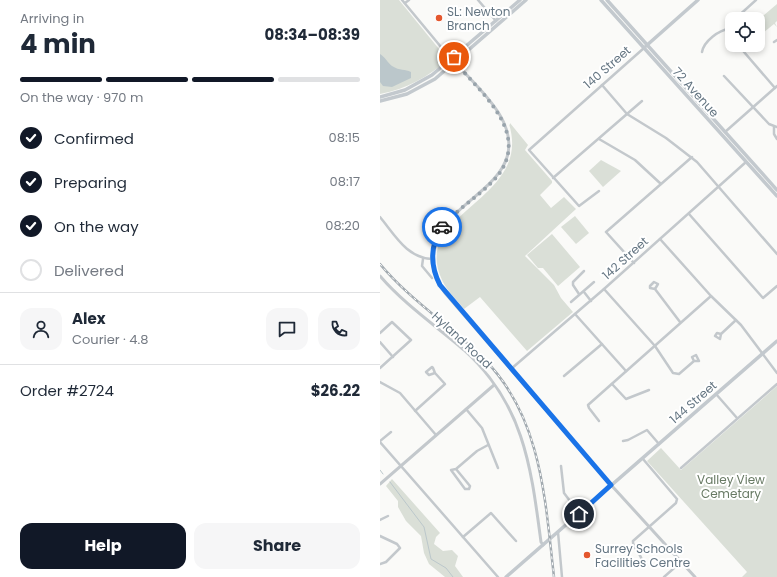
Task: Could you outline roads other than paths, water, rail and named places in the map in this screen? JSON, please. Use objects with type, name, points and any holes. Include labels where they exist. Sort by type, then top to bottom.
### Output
[{"type":"main road","points":[[380,96],[397,93],[416,85],[453,61],[496,20],[520,0]]},
{"type":"main road","points":[[380,101],[398,97],[422,87],[526,0]]},
{"type":"main road","name":"72 Avenue","points":[[601,0],[723,133],[777,196]]},
{"type":"main road","name":"72 Avenue","points":[[607,0],[648,45],[723,133]]},
{"type":"main road","name":"140 Street","points":[[644,48],[698,0]]},
{"type":"main road","name":"72 Avenue","points":[[748,161],[777,190]]},
{"type":"main road","name":"144 Street","points":[[506,577],[777,341]]},
{"type":"street","points":[[402,0],[494,107],[505,123],[508,145],[506,160],[501,170],[489,184],[443,227],[435,242],[432,259],[436,278],[442,288],[612,486],[695,577]]},
{"type":"street","points":[[405,3],[409,0]]},
{"type":"street","points":[[478,0],[496,20]]},
{"type":"street","points":[[743,12],[756,0]]},
{"type":"street","points":[[702,52],[704,46],[719,32],[725,30]]},
{"type":"street","name":"140 Street","points":[[553,178],[529,150],[644,48]]},
{"type":"street","points":[[723,133],[776,87],[744,52]]},
{"type":"street","points":[[724,76],[753,107],[775,127],[773,133],[777,139]]},
{"type":"street","points":[[602,85],[627,114],[663,136],[692,157],[777,254]]},
{"type":"street","points":[[599,191],[580,206],[553,178],[642,100]]},
{"type":"street","points":[[598,139],[635,160],[661,184]]},
{"type":"street","points":[[634,263],[606,232],[692,157]]},
{"type":"street","name":"142 Street","points":[[511,369],[591,301],[748,161]]},
{"type":"street","points":[[689,214],[763,298],[777,286]]},
{"type":"street","points":[[380,217],[410,252],[423,259],[432,259]]},
{"type":"street","points":[[660,239],[711,296],[736,320],[777,373]]},
{"type":"street","points":[[423,259],[422,266],[432,278]]},
{"type":"street","points":[[579,294],[573,285],[573,282],[584,271]]},
{"type":"street","name":"Hyland Road","points":[[381,278],[471,357],[494,385],[515,419],[527,452],[532,475],[541,542],[543,545]]},
{"type":"street","points":[[571,302],[594,282]]},
{"type":"street","points":[[604,289],[655,346],[666,366],[676,375],[680,374],[694,361]]},
{"type":"street","points":[[655,289],[680,322]]},
{"type":"street","points":[[584,292],[591,301]]},
{"type":"street","points":[[599,421],[588,406],[680,322],[711,296]]},
{"type":"street","points":[[576,314],[626,371]]},
{"type":"street","points":[[721,334],[736,320]]},
{"type":"street","points":[[380,333],[392,322],[412,340],[380,368]]},
{"type":"street","points":[[380,342],[393,357]]},
{"type":"street","points":[[564,376],[602,344]]},
{"type":"street","points":[[415,410],[445,384],[435,373]]},
{"type":"street","points":[[380,382],[400,393],[437,436]]},
{"type":"street","points":[[612,384],[626,399],[649,390]]},
{"type":"street","points":[[681,468],[777,384]]},
{"type":"street","points":[[380,484],[494,385]]},
{"type":"street","points":[[716,394],[737,418]]},
{"type":"street","points":[[466,409],[480,425],[498,468]]},
{"type":"street","points":[[623,441],[647,430],[659,444]]},
{"type":"street","points":[[391,432],[380,442],[498,577]]},
{"type":"street","points":[[456,469],[470,486],[469,489],[465,489],[451,473],[451,469],[456,469],[477,450],[488,445]]},
{"type":"street","points":[[642,561],[641,554],[632,542],[677,500],[676,496],[643,459]]},
{"type":"street","points":[[561,466],[564,493],[579,514]]},
{"type":"street","points":[[463,537],[491,513],[516,541]]},
{"type":"street","points":[[380,520],[388,516]]},
{"type":"street","points":[[558,532],[557,540],[562,577]]},
{"type":"street","points":[[380,536],[397,544],[400,548],[386,562],[380,564]]},
{"type":"street","points":[[552,537],[557,540]]},
{"type":"street","points":[[664,577],[682,562]]},
{"type":"waterway","points":[[380,470],[383,474]]},
{"type":"waterway","points":[[390,482],[424,527],[431,559],[446,568],[453,577]]},
{"type":"railway","points":[[380,264],[417,301],[484,359],[503,382],[518,407],[529,433],[543,489],[554,577]]},
{"type":"place","name":"SL: Newton Branch","points":[[439,18]]},
{"type":"place","name":"Surrey Schools Facilities Centre","points":[[587,555]]},
{"type":"park label","name":"Valley View Cemetary","points":[[731,486]]}]
